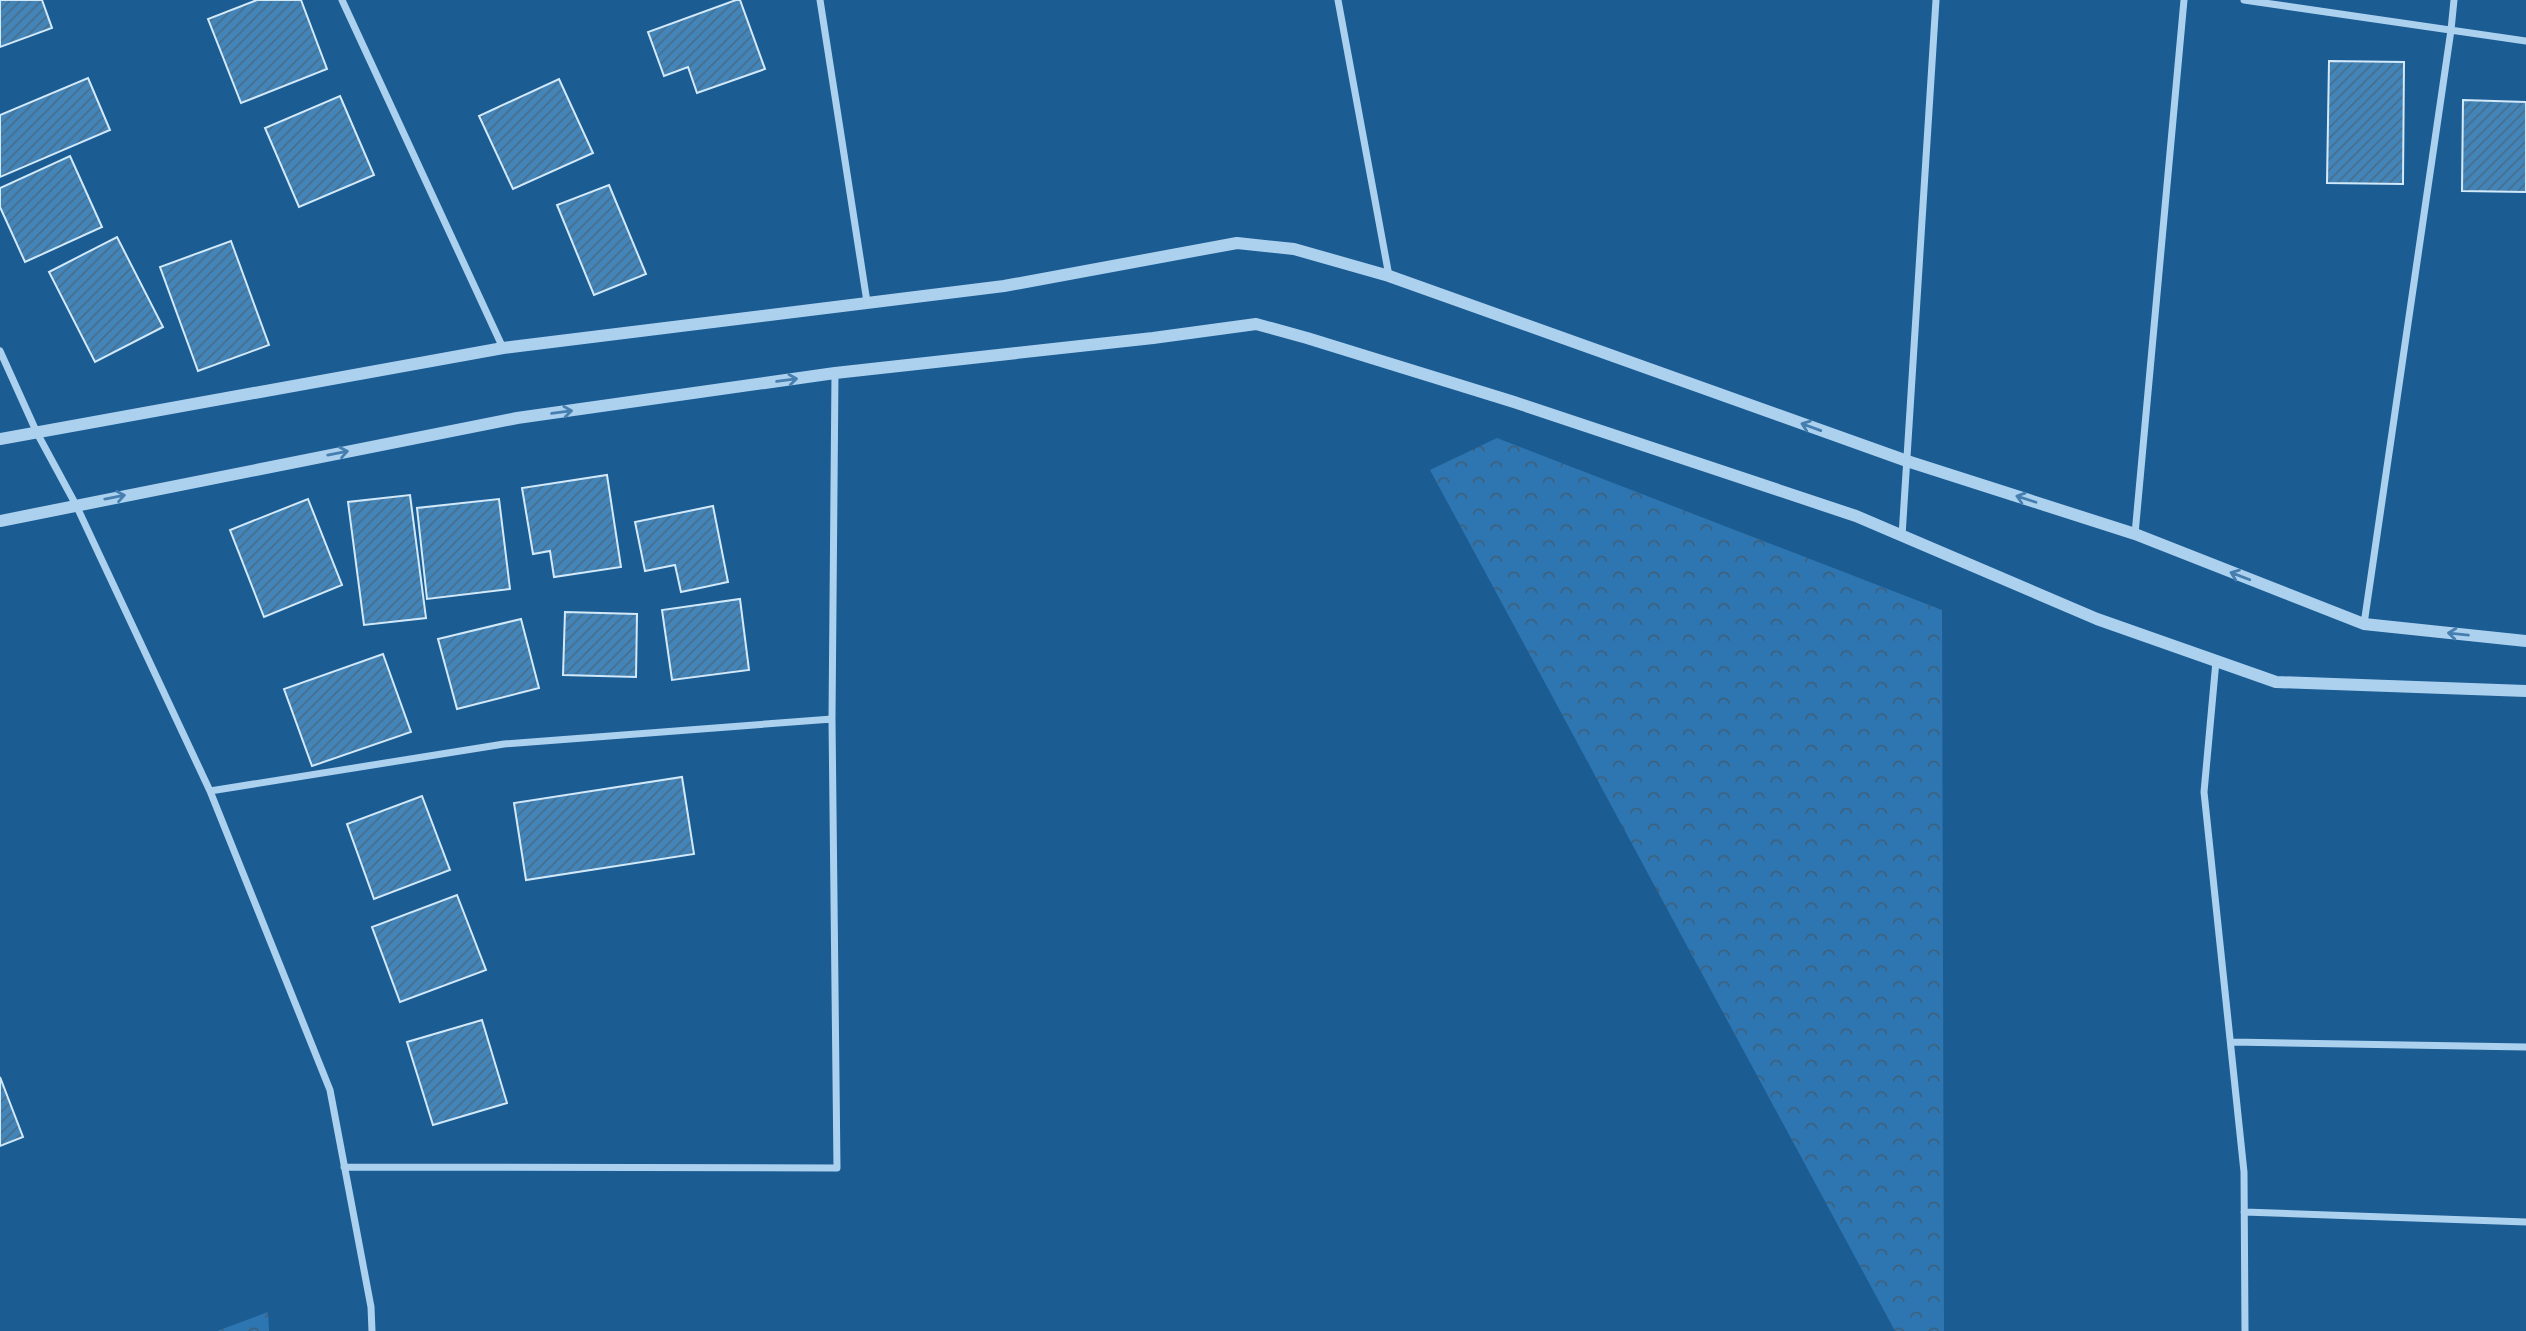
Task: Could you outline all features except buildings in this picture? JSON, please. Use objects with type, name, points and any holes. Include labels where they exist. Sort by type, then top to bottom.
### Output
[{"type":"street","points":[[342,0],[503,348]]},
{"type":"street","points":[[820,0],[867,302]]},
{"type":"street","points":[[1338,0],[1389,276]]},
{"type":"street","points":[[1902,536],[1936,0]]},
{"type":"street","points":[[2135,534],[2184,0]]},
{"type":"street","points":[[2244,0],[2526,41]]},
{"type":"street","points":[[2364,624],[2454,0]]},
{"type":"street","points":[[0,439],[503,348],[1004,286],[1237,243],[1294,249],[1389,276],[1907,461],[2135,534],[2364,624],[2526,640]]},
{"type":"street","points":[[0,521],[517,418],[835,373],[1256,324],[1514,402],[1856,516],[2097,619],[2276,682],[2526,691]]},
{"type":"street","points":[[0,351],[37,433],[76,505],[209,791],[330,1090],[371,1307],[372,1331]]},
{"type":"street","points":[[344,1167],[837,1168],[832,719],[835,373]]},
{"type":"street","points":[[2216,661],[2204,792],[2244,1172],[2245,1331]]},
{"type":"street","points":[[209,791],[504,744],[832,719]]},
{"type":"street","points":[[2231,1042],[2526,1047]]},
{"type":"street","points":[[2244,1212],[2526,1222]]},
{"type":"green space","points":[[1497,438],[1942,610],[1944,1331],[1895,1331],[1430,470]]},
{"type":"green space","points":[[268,1312],[269,1331],[217,1331]]}]
